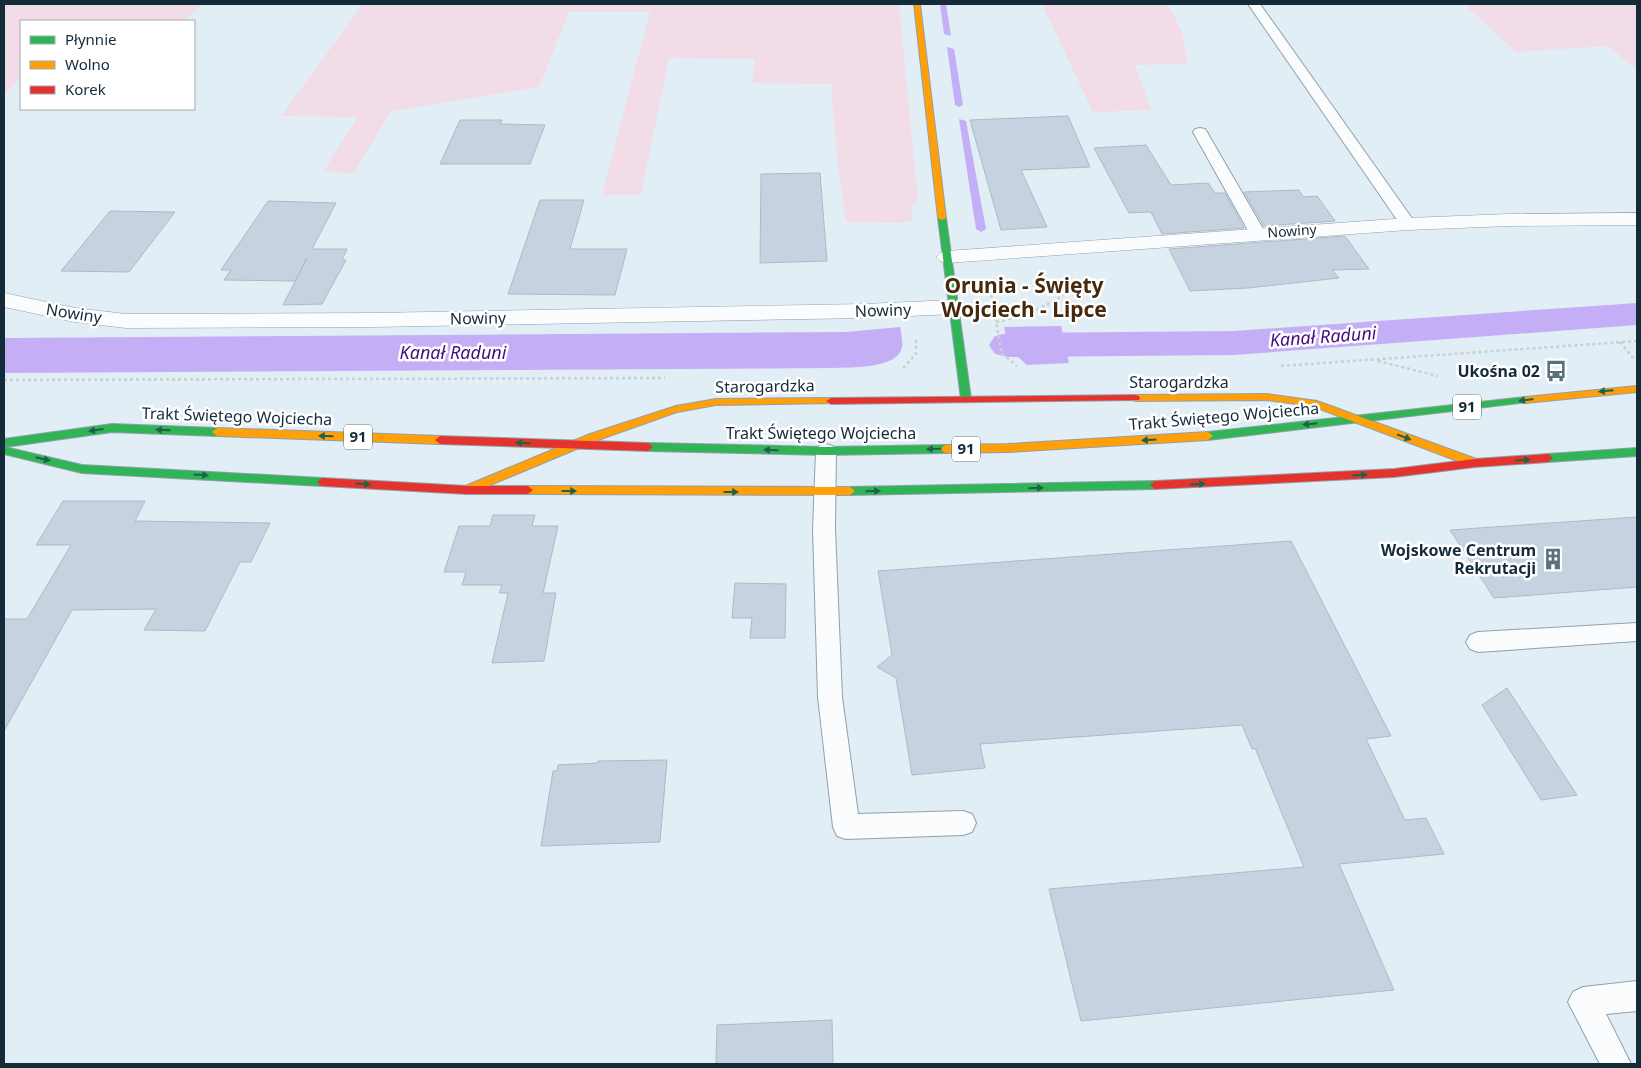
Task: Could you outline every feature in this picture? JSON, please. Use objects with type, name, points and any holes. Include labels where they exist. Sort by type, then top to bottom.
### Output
[{"type":"main road","points":[[917,4],[966,399]]},
{"type":"main road","name":"Trakt Świętego Wojciecha","points":[[4,443],[112,428],[572,445],[826,451],[1008,448],[1200,437],[1574,394],[1637,389]]},
{"type":"main road","name":"Starogardzka","points":[[468,490],[572,445],[665,411],[688,405],[716,402],[1268,397],[1313,404],[1359,419],[1475,464]]},
{"type":"main road","points":[[4,450],[82,469],[468,490],[824,492],[1173,485],[1394,473],[1475,464],[1637,452]]},
{"type":"street","name":"Nowiny","points":[[947,257],[1012,254],[1408,224],[1509,220],[1637,219]]},
{"type":"street","name":"Nowiny","points":[[4,300],[75,315],[136,322],[854,311],[954,307]]},
{"type":"lane","points":[[1254,4],[1408,224]]},
{"type":"lane","points":[[1200,132],[1258,234]]},
{"type":"lane","points":[[826,451],[824,492],[830,697],[846,827],[963,823]]},
{"type":"lane","points":[[1478,642],[1637,632]]},
{"type":"lane","points":[[1616,1064],[1583,1002],[1637,996]]},
{"type":"path","points":[[996,322],[1021,318],[1064,297],[1093,273]]},
{"type":"path","points":[[988,278],[1002,354],[1022,370]]},
{"type":"path","points":[[1280,366],[1637,341]]},
{"type":"path","points":[[1620,342],[1637,362]]},
{"type":"path","points":[[1375,360],[1442,377]]},
{"type":"path","points":[[4,380],[667,378]]},
{"type":"shaded area","points":[[4,4],[203,4],[185,20],[20,20],[20,78],[4,95]]},
{"type":"shaded area","points":[[363,4],[899,4],[918,202],[911,205],[912,220],[903,223],[846,222],[837,158],[831,84],[752,83],[755,59],[669,58],[641,195],[602,195],[650,12],[569,12],[539,87],[391,111],[354,173],[323,172],[358,117],[281,116]]},
{"type":"shaded area","points":[[1042,4],[1167,4],[1182,31],[1188,64],[1135,65],[1151,110],[1093,112]]},
{"type":"shaded area","points":[[1464,4],[1637,4],[1637,69],[1607,46],[1516,52]]},
{"type":"water","points":[[1061,326],[1069,363],[1027,365],[1009,349],[1004,327]]},
{"type":"water","points":[[900,327],[902,347],[899,354],[892,359],[873,365],[834,368],[4,373],[4,338],[846,332]]},
{"type":"building","points":[[1068,116],[1090,167],[1021,170],[1047,227],[1001,230],[970,120]]},
{"type":"building","points":[[460,120],[502,120],[500,124],[545,125],[530,164],[440,164]]},
{"type":"building","points":[[1146,145],[1171,185],[1208,183],[1215,193],[1225,193],[1244,228],[1162,234],[1151,212],[1129,213],[1094,148]]},
{"type":"building","points":[[820,173],[827,261],[760,263],[761,174]]},
{"type":"building","points":[[1299,190],[1303,197],[1317,196],[1335,221],[1264,226],[1244,192]]},
{"type":"building","points":[[540,200],[584,200],[570,249],[627,249],[615,295],[508,294]]},
{"type":"building","points":[[268,201],[336,203],[312,249],[347,249],[342,260],[346,260],[322,304],[283,305],[307,258],[295,281],[224,280],[231,270],[221,270]]},
{"type":"building","points":[[110,211],[175,212],[129,272],[61,271]]},
{"type":"building","points":[[1345,236],[1369,269],[1332,270],[1339,278],[1248,288],[1190,291],[1169,249]]},
{"type":"building","points":[[63,501],[145,501],[135,521],[270,523],[251,562],[240,562],[205,631],[144,630],[156,609],[72,610],[4,731],[4,619],[27,619],[71,545],[36,545]]},
{"type":"building","points":[[493,515],[535,515],[532,526],[558,526],[543,593],[556,593],[544,661],[492,663],[508,593],[499,593],[502,585],[462,585],[466,572],[444,572],[459,526],[490,526]]},
{"type":"building","name":"Wojskowe Centrum Rekrutacji","points":[[1637,517],[1637,587],[1494,598],[1450,530]]},
{"type":"building","points":[[1291,541],[1391,736],[1366,739],[1405,820],[1426,818],[1444,854],[1339,864],[1394,990],[1081,1021],[1049,889],[1304,867],[1255,748],[1252,749],[1242,725],[980,744],[985,768],[912,775],[896,678],[877,667],[892,655],[878,571]]},
{"type":"building","points":[[735,583],[786,584],[785,638],[750,638],[752,618],[732,618]]},
{"type":"building","points":[[1507,688],[1577,795],[1541,800],[1482,705]]},
{"type":"building","points":[[667,760],[660,842],[541,846],[553,771],[557,771],[558,765],[598,763],[598,761]]},
{"type":"building","points":[[832,1020],[833,1064],[716,1064],[717,1025]]},
{"type":"waterway","points":[[943,4],[948,34]]},
{"type":"waterway","points":[[950,49],[959,105]]},
{"type":"waterway","points":[[962,121],[981,229]]},
{"type":"waterway","name":"Kanał Raduni","points":[[1008,345],[1234,343],[1637,314]]},
{"type":"traffic: fast","points":[[942,218],[966,399]]},
{"type":"traffic: fast","points":[[1208,436],[1525,400]]},
{"type":"traffic: fast","points":[[4,443],[112,428],[217,432]]},
{"type":"traffic: fast","points":[[648,447],[826,451],[945,449]]},
{"type":"traffic: fast","points":[[4,450],[82,469],[322,482]]},
{"type":"traffic: fast","points":[[1548,458],[1637,452]]},
{"type":"traffic: fast","points":[[850,491],[1155,485]]},
{"type":"traffic: slow","points":[[917,4],[942,218]]},
{"type":"traffic: slow","points":[[1525,400],[1637,389]]},
{"type":"traffic: slow","points":[[1135,398],[1267,397],[1313,403],[1475,463]]},
{"type":"traffic: slow","points":[[467,490],[594,437],[676,409],[716,402],[831,401]]},
{"type":"traffic: slow","points":[[217,432],[440,440]]},
{"type":"traffic: slow","points":[[945,449],[1008,448],[1208,436]]},
{"type":"traffic: slow","points":[[528,490],[850,491]]},
{"type":"traffic: jam","points":[[831,401],[1135,398]]},
{"type":"traffic: jam","points":[[440,440],[648,447]]},
{"type":"traffic: jam","points":[[1155,485],[1394,473],[1475,463],[1548,458]]},
{"type":"traffic: jam","points":[[322,482],[467,490],[528,490]]},
{"type":"place","name":"Ukośna 02","points":[[1556,371]]},
{"type":"place","name":"Wojskowe Centrum Rekrutacji","points":[[1553,559]]},
{"type":"district","name":"Orunia - Święty Wojciech - Lipce","points":[[1024,298]]}]
